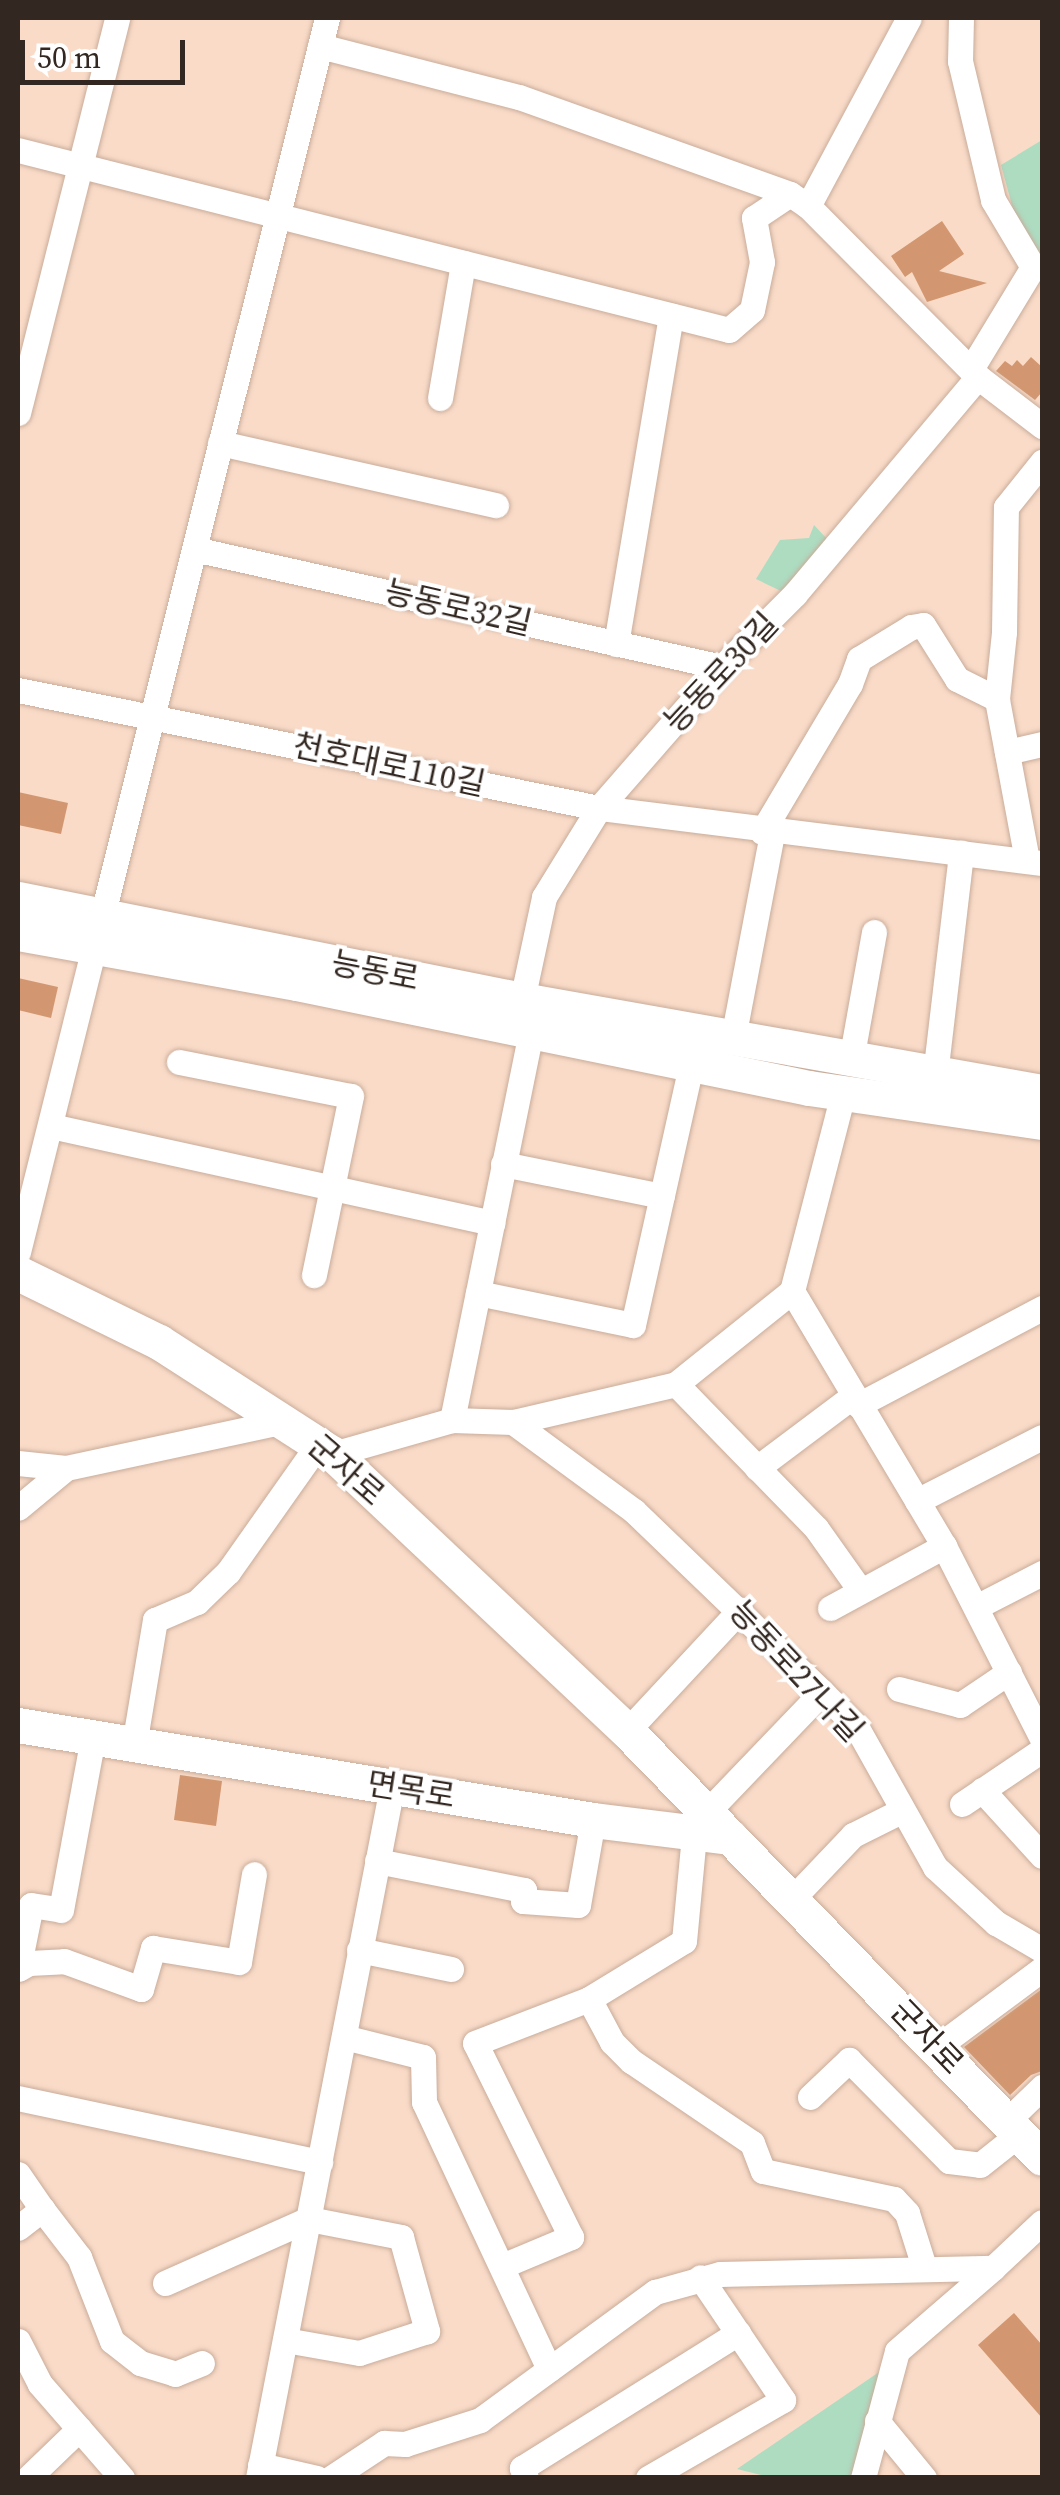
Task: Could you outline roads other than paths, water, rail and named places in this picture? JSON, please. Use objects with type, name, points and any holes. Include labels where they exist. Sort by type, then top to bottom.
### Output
[{"type":"street","points":[[18,413],[118,18]]},
{"type":"street","points":[[18,1252],[327,18]]},
{"type":"street","points":[[18,150],[730,330],[752,310],[762,262],[754,218],[799,200],[909,18]]},
{"type":"street","points":[[961,18],[960,60],[993,200],[1038,267]]},
{"type":"street","points":[[320,46],[519,97],[799,200],[974,373],[1042,426]]},
{"type":"street","points":[[440,398],[464,263]]},
{"type":"street","name":"능동로30길","points":[[452,1420],[504,1164],[544,897],[599,808],[722,667],[795,594],[974,373],[1038,267]]},
{"type":"street","points":[[616,644],[671,316]]},
{"type":"street","points":[[220,444],[496,505]]},
{"type":"street","points":[[1035,862],[997,699],[1004,632],[1006,507],[1042,462]]},
{"type":"street","name":"능동로32길","points":[[194,549],[722,667]]},
{"type":"street","points":[[733,1038],[767,832],[828,717],[850,684],[860,659],[923,625],[936,640],[957,679],[997,699]]},
{"type":"street","name":"천호대로110길","points":[[18,690],[599,808],[767,832],[1035,862]]},
{"type":"street","points":[[1007,752],[1042,744]]},
{"type":"street","points":[[935,1075],[961,854]]},
{"type":"street","name":"능동로","points":[[18,900],[98,932],[297,983],[526,1017],[733,1038],[848,1075],[1042,1122]]},
{"type":"street","name":"능동로","points":[[18,933],[98,932]]},
{"type":"street","points":[[134,1745],[154,1620],[197,1602],[228,1572],[326,1448],[452,1420],[513,1422],[676,1384],[792,1291],[848,1075],[874,932]]},
{"type":"street","name":"능동로","points":[[526,1017],[691,1065],[810,1088],[848,1075],[935,1075],[1042,1092]]},
{"type":"street","points":[[179,1062],[352,1096],[314,1275]]},
{"type":"street","points":[[478,1293],[632,1325],[691,1065]]},
{"type":"street","points":[[52,1126],[492,1223]]},
{"type":"street","points":[[504,1164],[662,1196]]},
{"type":"street","name":"군자로","points":[[18,1273],[160,1342],[326,1448],[628,1732],[710,1828],[792,1898],[1023,2138]]},
{"type":"street","points":[[792,1291],[944,1546],[1042,1738]]},
{"type":"street","points":[[757,1468],[855,1400],[1042,1308]]},
{"type":"street","points":[[676,1384],[816,1528],[860,1590]]},
{"type":"street","points":[[18,1463],[66,1468],[286,1421]]},
{"type":"street","name":"능동로27나길","points":[[513,1422],[634,1511],[740,1610],[856,1726],[935,1867],[996,1922],[1042,1950]]},
{"type":"street","points":[[917,1500],[1042,1437]]},
{"type":"street","points":[[18,1531],[20,1506],[66,1468]]},
{"type":"street","points":[[830,1608],[944,1546]]},
{"type":"street","points":[[976,1608],[1042,1573]]},
{"type":"street","points":[[628,1732],[740,1610]]},
{"type":"street","points":[[899,1689],[960,1705],[1009,1672]]},
{"type":"street","points":[[502,2266],[571,2237],[475,2043],[590,1998],[684,1941],[710,1828],[822,1692]]},
{"type":"street","name":"면목로","points":[[20,1730],[93,1738],[593,1820],[710,1828]]},
{"type":"street","points":[[19,1969],[31,1905],[61,1910],[93,1738]]},
{"type":"street","points":[[1042,1750],[972,1797],[1042,1856]]},
{"type":"street","points":[[317,2478],[259,2471],[392,1787]]},
{"type":"street","points":[[792,1898],[853,1836],[902,1811]]},
{"type":"street","points":[[377,1861],[524,1890],[523,1901],[578,1905],[593,1820]]},
{"type":"street","points":[[19,1969],[28,1963],[64,1961],[141,1989],[153,1948],[239,1962],[254,1874]]},
{"type":"street","points":[[359,1950],[451,1969]]},
{"type":"street","points":[[937,2047],[1042,1969]]},
{"type":"street","points":[[590,1998],[612,2042],[631,2062],[752,2143],[762,2171],[894,2199],[907,2213],[924,2267]]},
{"type":"street","points":[[344,2037],[423,2057],[424,2102],[549,2369]]},
{"type":"street","points":[[810,2097],[849,2060],[949,2162],[980,2164],[1023,2138],[1042,2087]]},
{"type":"street","points":[[18,2098],[320,2162]]},
{"type":"street","points":[[18,2174],[79,2257],[112,2341],[140,2363],[175,2374],[202,2363]]},
{"type":"street","points":[[18,2228],[42,2209]]},
{"type":"street","points":[[166,2283],[309,2219],[400,2236],[426,2331],[359,2353],[285,2340]]},
{"type":"street","points":[[863,2478],[897,2351],[1042,2222]]},
{"type":"street","points":[[331,2478],[384,2444],[405,2444],[480,2420],[655,2292],[700,2277],[924,2267],[993,2268]]},
{"type":"street","points":[[648,2478],[783,2400],[700,2277]]},
{"type":"street","points":[[524,2473],[738,2333]]},
{"type":"street","points":[[20,2352],[40,2384],[122,2478]]},
{"type":"street","points":[[877,2421],[924,2478]]},
{"type":"street","points":[[28,2478],[79,2429]]}]
